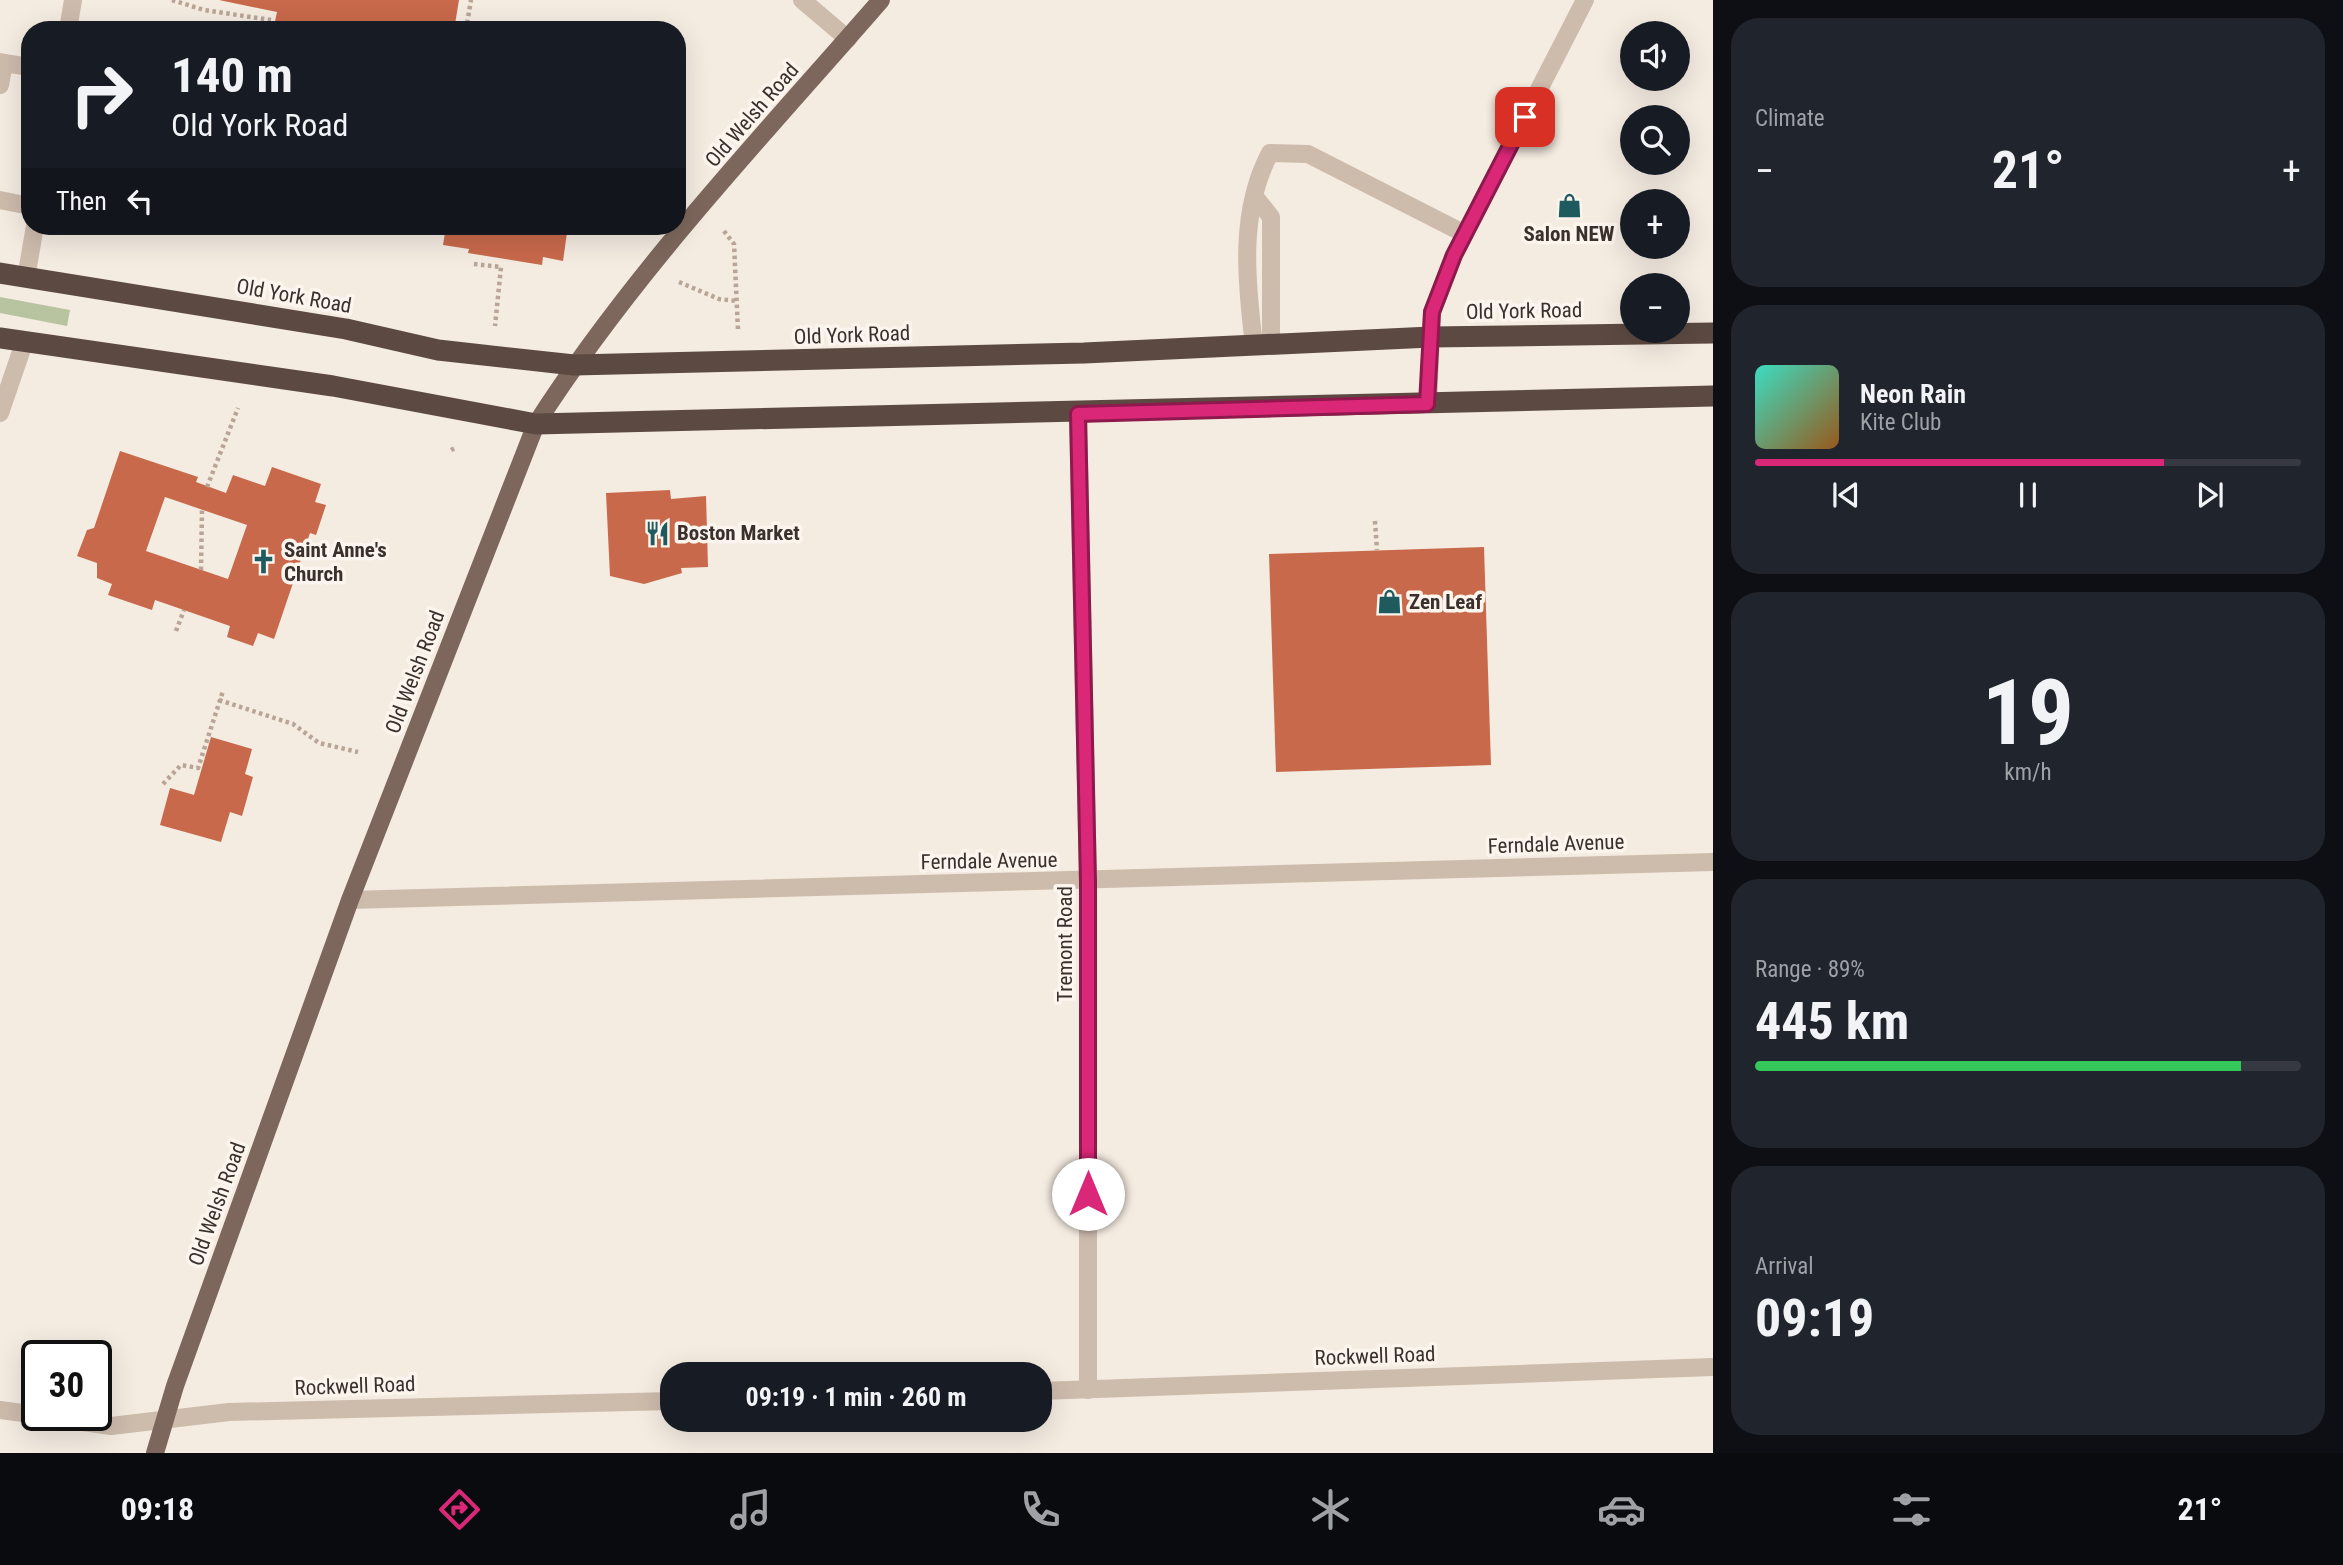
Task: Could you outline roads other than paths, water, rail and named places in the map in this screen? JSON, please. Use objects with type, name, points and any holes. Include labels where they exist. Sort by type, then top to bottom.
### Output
[{"type":"highway","name":"Old York Road","points":[[0,273],[346,329],[438,350],[528,357],[574,365],[1084,353],[1431,337],[1713,333]]},
{"type":"highway","points":[[0,338],[333,386],[536,424],[1078,414],[1713,396]]},
{"type":"main road","name":"Old Welsh Road","points":[[686,228],[881,0]]},
{"type":"main road","name":"Old Welsh Road","points":[[155,1453],[351,900],[536,424],[574,365],[624,300],[680,235]]},
{"type":"street","points":[[70,21],[73,0]]},
{"type":"street","points":[[802,0],[848,39]]},
{"type":"street","points":[[1427,404],[1432,312],[1465,234],[1585,0]]},
{"type":"street","points":[[0,85],[2,62],[21,65]]},
{"type":"street","points":[[1262,345],[1246,222],[1255,197],[1256,179],[1270,153],[1308,154],[1465,234]]},
{"type":"street","points":[[1255,197],[1271,217],[1262,345]]},
{"type":"street","points":[[0,200],[21,204]]},
{"type":"street","points":[[26,278],[33,235]]},
{"type":"street","points":[[0,413],[24,343]]},
{"type":"street","name":"Tremont Road","points":[[1078,414],[1088,882],[1088,1390]]},
{"type":"street","name":"Ferndale Avenue","points":[[351,900],[1088,882],[1713,862]]},
{"type":"street","name":"Rockwell Road","points":[[1052,1391],[1713,1367]]},
{"type":"street","name":"Rockwell Road","points":[[112,1426],[229,1412],[660,1401]]},
{"type":"street","name":"Rockwell Road","points":[[0,1410],[21,1413]]},
{"type":"place","name":"Salon NEW","points":[[1569,205]]},
{"type":"place","name":"Boston Market","points":[[657,533]]},
{"type":"place","name":"Saint Anne's Church","points":[[264,562]]},
{"type":"place","name":"Zen Leaf","points":[[1389,602]]}]
